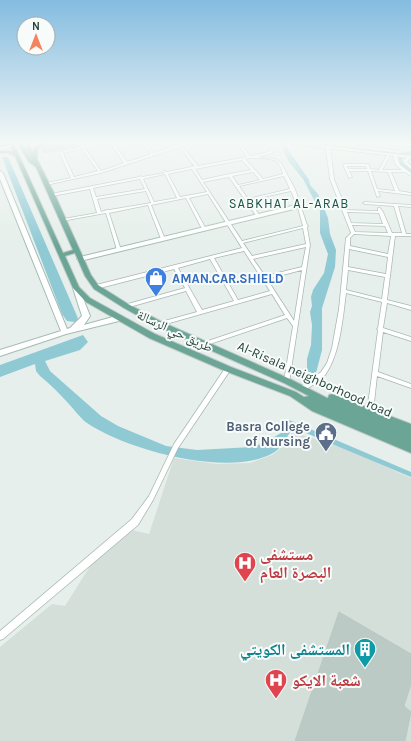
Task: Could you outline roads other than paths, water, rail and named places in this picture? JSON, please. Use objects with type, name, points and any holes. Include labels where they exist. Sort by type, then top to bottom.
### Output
[{"type":"main road","name":"طريق حي الرسالة","points":[[27,177],[76,288],[88,300],[152,336],[228,369],[293,394],[315,408],[411,449]]},
{"type":"main road","name":"Al-Risala neighborhood road","points":[[43,177],[88,276],[96,287],[159,324],[287,380],[324,400],[411,435]]},
{"type":"main road","points":[[61,255],[78,252]]},
{"type":"main road","points":[[303,388],[411,428]]},
{"type":"main road","name":"Al-Risala neighborhood road","points":[[293,394],[411,442]]},
{"type":"street","points":[[1,177],[65,332]]},
{"type":"street","points":[[47,184],[79,177]]},
{"type":"street","points":[[52,194],[141,177],[147,190],[163,239]]},
{"type":"street","points":[[167,177],[179,198]]},
{"type":"street","points":[[199,177],[294,325]]},
{"type":"street","points":[[201,181],[226,177]]},
{"type":"street","points":[[229,177],[258,216]]},
{"type":"street","points":[[259,177],[262,180]]},
{"type":"street","points":[[236,186],[278,177]]},
{"type":"street","points":[[286,177],[300,206],[306,226],[308,245],[294,325],[287,380]]},
{"type":"street","points":[[331,177],[353,233]]},
{"type":"street","points":[[372,177],[378,196]]},
{"type":"street","points":[[391,177],[397,192]]},
{"type":"street","points":[[91,187],[99,213]]},
{"type":"street","points":[[246,200],[293,189]]},
{"type":"street","points":[[95,198],[147,190]]},
{"type":"street","points":[[376,190],[411,194]]},
{"type":"street","points":[[63,220],[209,193]]},
{"type":"street","points":[[187,197],[204,229]]},
{"type":"street","points":[[365,203],[411,206]]},
{"type":"street","points":[[370,412],[388,276],[391,234],[377,204]]},
{"type":"street","points":[[396,205],[404,235]]},
{"type":"street","points":[[80,259],[300,206]]},
{"type":"street","points":[[344,211],[381,212]]},
{"type":"street","points":[[107,212],[119,250]]},
{"type":"street","points":[[350,224],[386,225]]},
{"type":"street","points":[[375,224],[377,234]]},
{"type":"street","points":[[240,242],[306,226]]},
{"type":"street","points":[[303,388],[323,374],[332,355],[344,291],[348,238],[353,233],[411,235]]},
{"type":"street","points":[[251,258],[308,245]]},
{"type":"street","points":[[348,247],[390,256]]},
{"type":"street","points":[[96,287],[245,249]]},
{"type":"street","points":[[212,257],[237,302]]},
{"type":"street","points":[[175,267],[200,312]]},
{"type":"street","points":[[264,278],[305,268]]},
{"type":"street","points":[[346,268],[388,276]]},
{"type":"street","points":[[65,332],[80,324],[86,316],[76,288]]},
{"type":"street","points":[[126,306],[188,289]]},
{"type":"street","points":[[344,291],[411,308]]},
{"type":"street","points":[[159,324],[273,292]]},
{"type":"street","points":[[204,344],[288,316]]},
{"type":"street","points":[[0,353],[65,332],[120,318]]},
{"type":"street","points":[[380,329],[411,339]]},
{"type":"street","points":[[0,636],[136,522],[151,498],[176,446],[228,369]]},
{"type":"street","points":[[375,373],[411,386]]},
{"type":"water","points":[[9,177],[16,177],[78,319],[75,322],[67,321],[62,314]]},
{"type":"water","points":[[301,177],[307,177],[310,185],[318,194],[328,218],[330,234],[336,250],[335,267],[322,308],[322,350],[316,373],[307,371],[307,359],[311,345],[311,297],[313,290],[324,273],[328,254],[320,233],[320,211]]},
{"type":"water","points":[[83,335],[88,342],[80,350],[45,361],[50,371],[101,416],[118,426],[166,446],[197,450],[252,447],[264,443],[281,433],[289,420],[411,472],[411,477],[294,428],[277,450],[254,460],[231,463],[205,462],[178,458],[127,443],[87,423],[58,392],[40,376],[36,371],[35,364],[0,377],[0,365]]},
{"type":"place","name":"AMAN.CAR.SHIELD","points":[[156,298]]},
{"type":"place","name":"Basra College of Nursing","points":[[326,452]]},
{"type":"place","name":"مستشفى البصرة العام","points":[[245,582]]},
{"type":"place","name":"المستشفى الكويتي","points":[[365,668]]},
{"type":"place","name":"شعبة الايكو","points":[[276,700]]},
{"type":"district","name":"SABKHAT AL-ARAB","points":[[289,203]]}]
